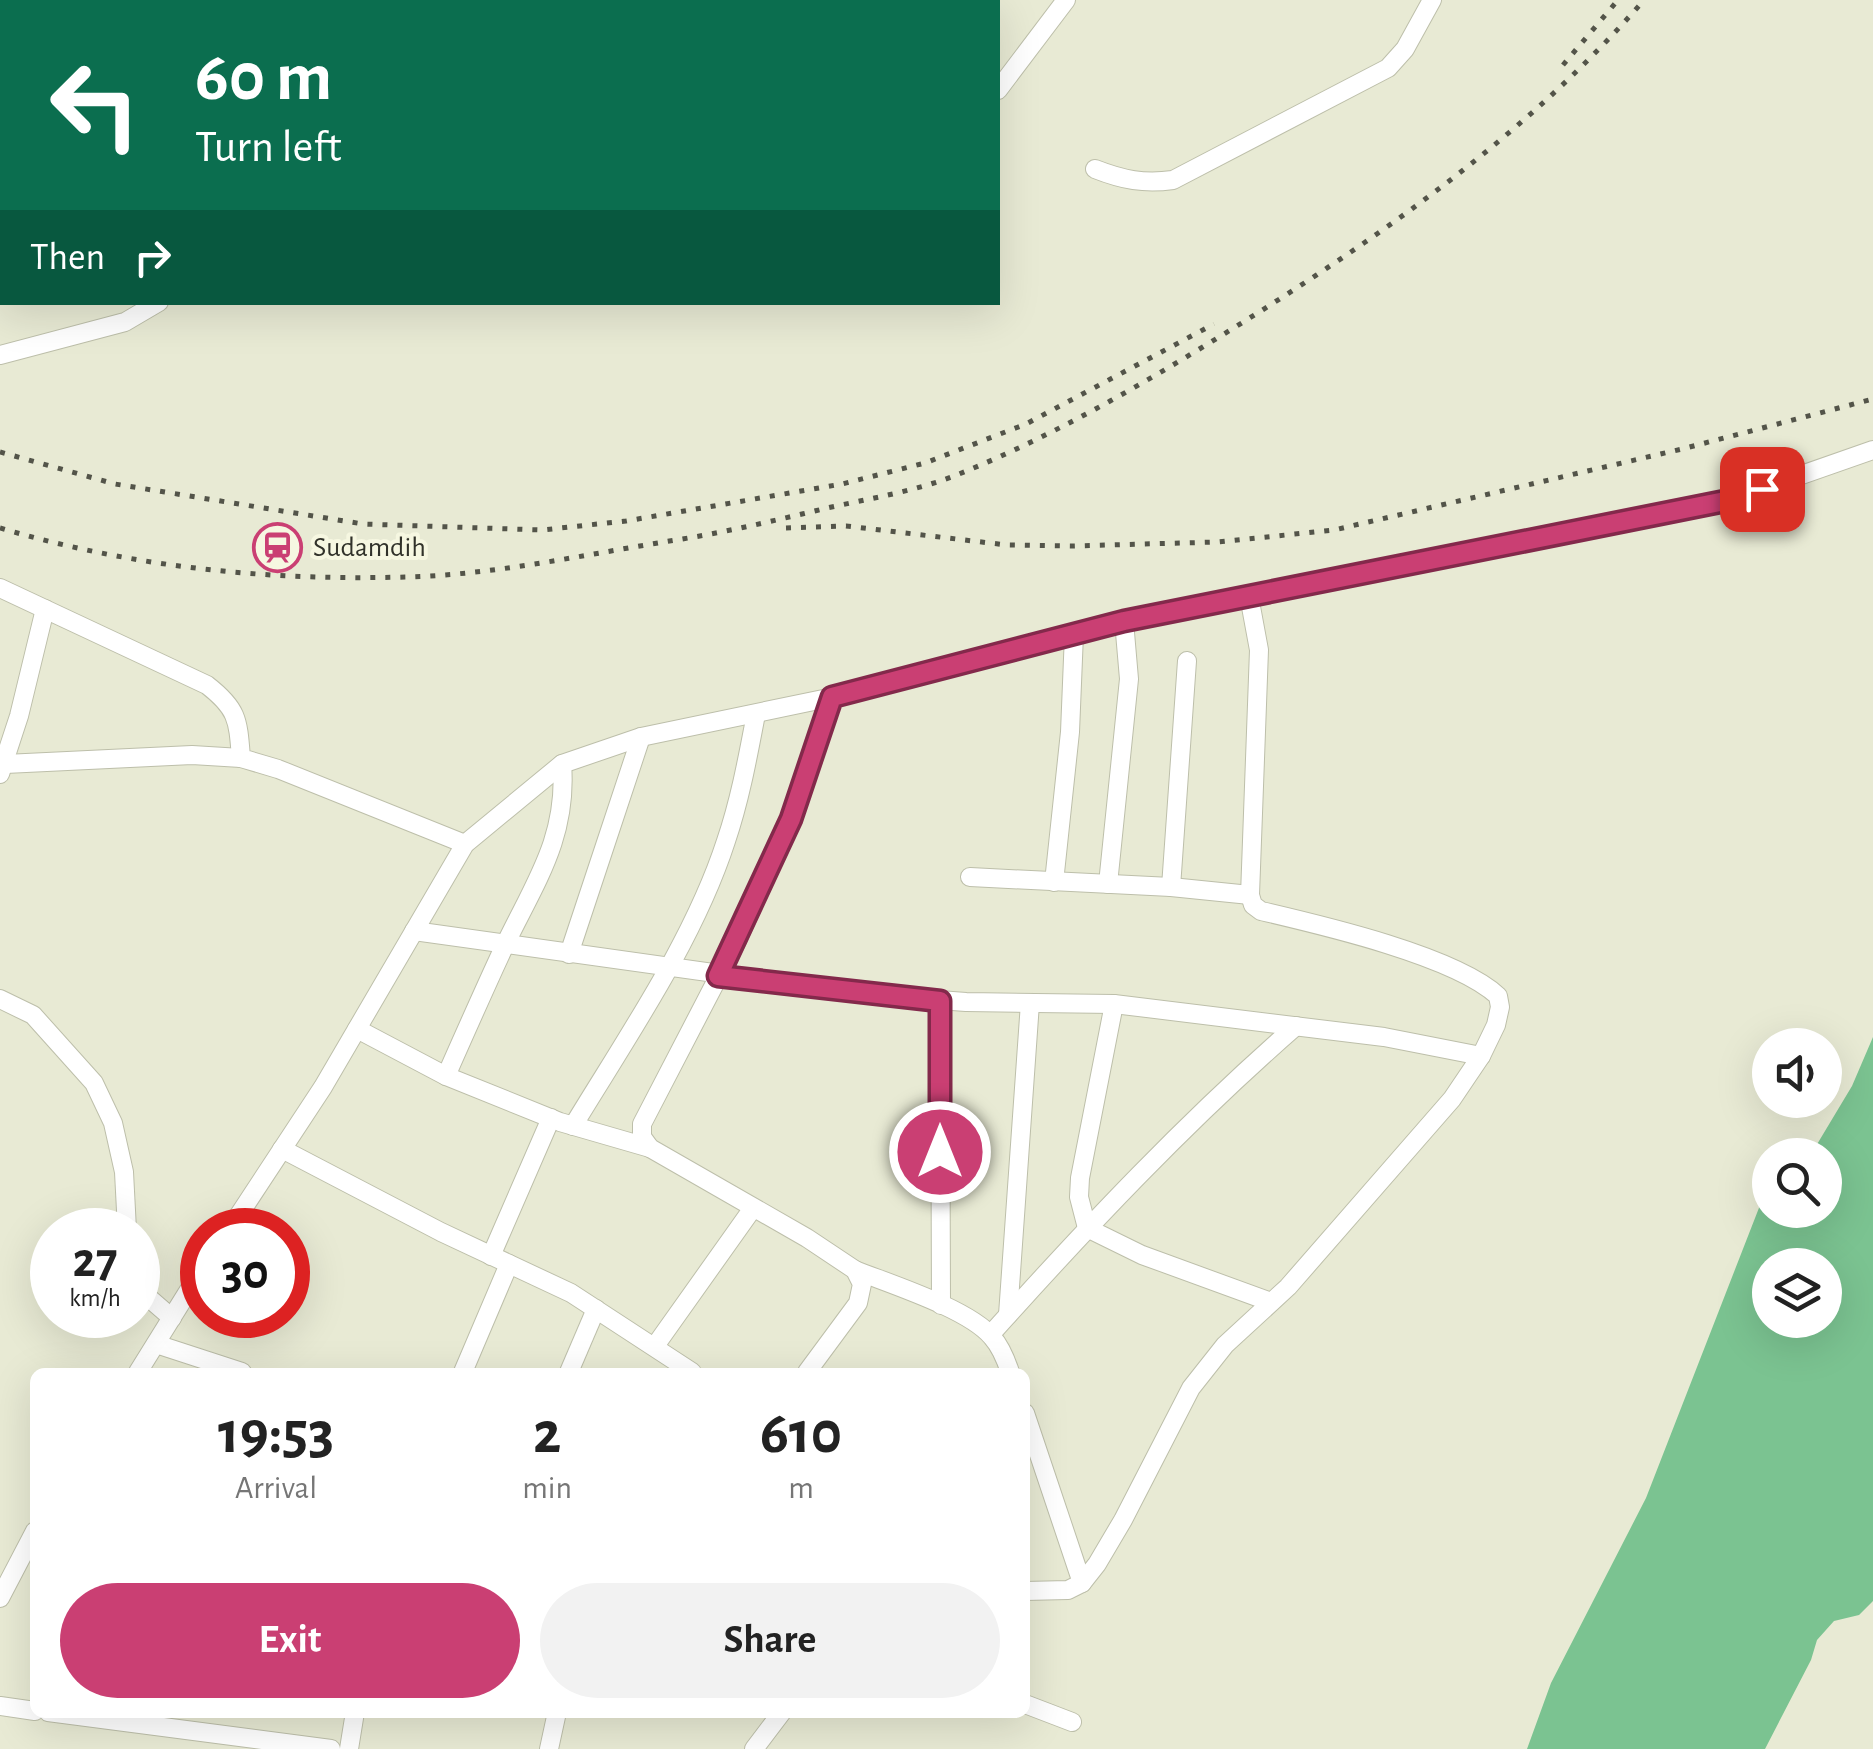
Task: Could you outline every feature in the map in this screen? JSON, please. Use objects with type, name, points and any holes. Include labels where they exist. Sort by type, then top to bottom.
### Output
[{"type":"street","points":[[1000,87],[1066,0]]},
{"type":"street","points":[[1095,169],[1123,180],[1173,180],[1388,68],[1405,49],[1432,0]]},
{"type":"street","points":[[0,355],[125,322],[154,305]]},
{"type":"street","points":[[243,1208],[357,1029],[466,844],[562,764],[641,737],[832,697],[1124,621],[1730,500],[1873,450]]},
{"type":"street","points":[[0,588],[207,685],[227,701],[238,719],[241,758]]},
{"type":"street","points":[[1030,1592],[1068,1590],[1082,1583],[1123,1520],[1191,1388],[1224,1346],[1271,1302],[1452,1099],[1481,1056],[1500,1007],[1498,996],[1487,986],[1428,959],[1261,911],[1253,905],[1250,896],[1259,650],[1249,596]]},
{"type":"street","points":[[45,610],[3,769],[192,755],[241,758],[466,844]]},
{"type":"street","points":[[1108,884],[1128,679],[1124,621]]},
{"type":"street","points":[[1054,882],[1070,732],[1074,634]]},
{"type":"street","points":[[1171,888],[1188,661]]},
{"type":"street","points":[[650,1148],[642,1137],[642,1124],[718,976],[791,819],[832,697]]},
{"type":"street","points":[[573,1126],[669,968],[726,843],[756,714]]},
{"type":"street","points":[[569,954],[641,737]]},
{"type":"street","points":[[446,1076],[546,866],[564,807],[562,764]]},
{"type":"street","points":[[970,878],[1250,896]]},
{"type":"street","points":[[414,932],[718,976],[940,1001],[1114,1004],[1384,1037],[1481,1056]]},
{"type":"street","points":[[0,998],[32,1015],[94,1083],[113,1123],[124,1172],[126,1208]]},
{"type":"street","points":[[940,1001],[941,1304]]},
{"type":"street","points":[[1008,1315],[1030,1003]]},
{"type":"street","points":[[1114,1004],[1080,1178],[1079,1197],[1088,1228],[1142,1255],[1271,1302]]},
{"type":"street","points":[[990,1334],[1228,1086],[1296,1026]]},
{"type":"street","points":[[357,1029],[446,1076],[573,1126],[650,1148],[855,1270],[941,1304],[990,1334],[1008,1368]]},
{"type":"street","points":[[464,1368],[551,1118]]},
{"type":"street","points":[[282,1149],[571,1293],[686,1368]]},
{"type":"street","points":[[655,1346],[753,1208]]},
{"type":"street","points":[[811,1368],[858,1303],[862,1284],[855,1270]]},
{"type":"street","points":[[141,1368],[180,1305]]},
{"type":"street","points":[[160,1308],[172,1318]]},
{"type":"street","points":[[571,1368],[596,1309]]},
{"type":"street","points":[[156,1344],[230,1368]]},
{"type":"street","points":[[1030,1428],[1082,1583]]},
{"type":"street","points":[[0,1598],[30,1541]]},
{"type":"street","points":[[0,1706],[30,1710]]},
{"type":"street","points":[[1030,1706],[1072,1722]]},
{"type":"street","points":[[94,1718],[331,1749]]},
{"type":"street","points":[[349,1749],[354,1718]]},
{"type":"street","points":[[549,1749],[555,1718]]},
{"type":"street","points":[[754,1749],[773,1718]]},
{"type":"shaded area","points":[[1873,1037],[1873,1601],[1859,1615],[1834,1621],[1817,1640],[1811,1660],[1765,1749],[1527,1749],[1551,1683],[1646,1498],[1752,1226],[1842,1228],[1842,1138],[1821,1138],[1833,1118],[1842,1118],[1842,1103]]},
{"type":"railway","points":[[1563,65],[1618,0]]},
{"type":"railway","points":[[0,528],[100,553],[200,569],[302,577],[439,575],[541,563],[714,533],[943,480],[1036,440],[1111,400],[1221,336],[1361,245],[1510,132],[1602,46],[1644,0]]},
{"type":"railway","points":[[0,452],[115,484],[363,524],[542,530],[626,521],[842,484],[925,463],[1026,424],[1214,324]]},
{"type":"railway","points":[[786,528],[846,526],[1007,545],[1072,546],[1218,542],[1334,530],[1682,449],[1873,399]]},
{"type":"place","name":"Sudamdih","points":[[278,548]]},
{"type":"route","points":[[940,1152],[940,1001],[718,976],[791,819],[832,697],[1124,621],[1730,500],[1762,489]]}]
